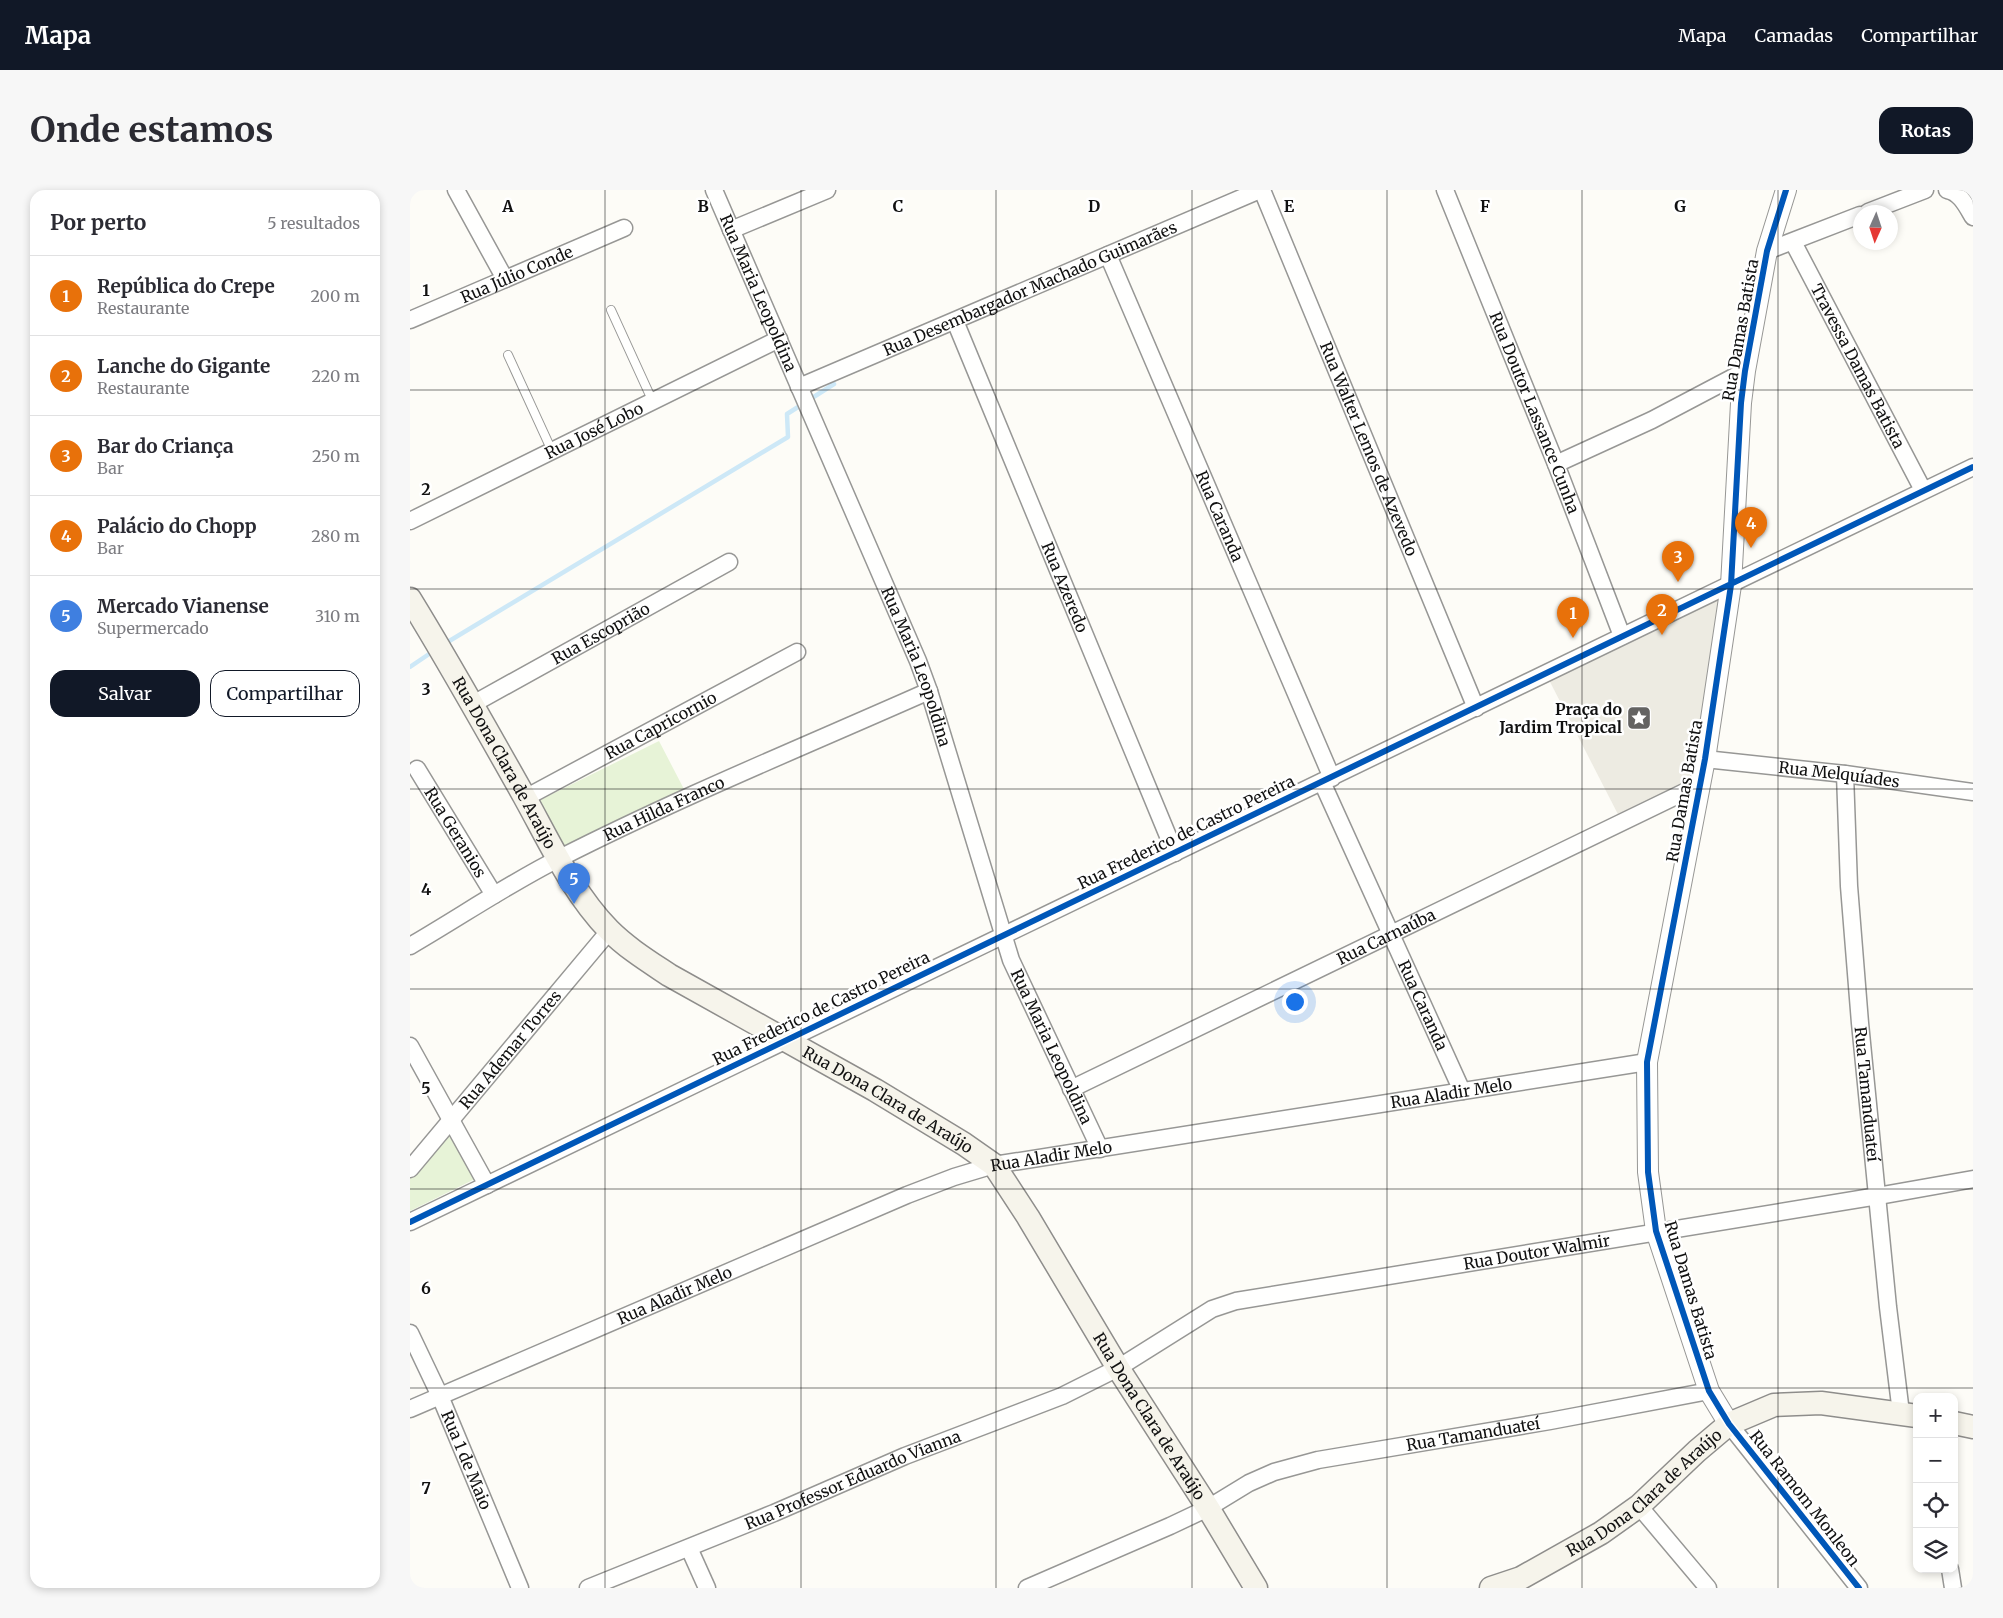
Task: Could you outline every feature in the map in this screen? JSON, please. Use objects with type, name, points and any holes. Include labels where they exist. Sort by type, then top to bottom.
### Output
[{"type":"main road","name":"Rua Dona Clara de Araújo","points":[[410,599],[473,704],[559,858],[584,898],[610,930],[638,954],[670,975],[875,1090],[994,1164],[1024,1210],[1118,1368],[1208,1508],[1251,1583],[1256,1588]]},
{"type":"main road","name":"Rua Dona Clara de Araújo","points":[[1491,1588],[1526,1583],[1639,1506],[1697,1451],[1729,1424],[1774,1405],[1797,1403],[1844,1405],[1912,1418]]},
{"type":"main road","points":[[1958,1424],[1973,1427]]},
{"type":"street","points":[[456,190],[505,280]]},
{"type":"street","name":"Rua Maria Leopoldina","points":[[714,190],[918,662],[1011,960],[1100,1149]]},
{"type":"street","points":[[731,230],[828,190]]},
{"type":"street","name":"Rua Desembargador Machado Guimarães","points":[[803,395],[955,321],[1261,190]]},
{"type":"street","name":"Rua Walter Lemos de Azevedo","points":[[1261,190],[1476,708]]},
{"type":"street","name":"Rua Doutor Lassance Cunha","points":[[1445,190],[1556,464],[1622,636]]},
{"type":"street","name":"Rua Damas Batista","points":[[1709,1391],[1656,1231],[1648,1172],[1647,1062],[1701,784],[1731,585],[1740,403],[1745,371],[1767,251],[1786,190]]},
{"type":"street","points":[[1886,205],[1925,190]]},
{"type":"street","points":[[1947,190],[1952,191],[1963,200],[1973,217]]},
{"type":"street","points":[[1767,251],[1853,219]]},
{"type":"street","name":"Rua Júlio Conde","points":[[410,320],[624,228]]},
{"type":"street","name":"Travessa Damas Batista","points":[[1793,242],[1923,490]]},
{"type":"street","name":"Rua Caranda","points":[[1108,255],[1391,933],[1462,1090]]},
{"type":"street","name":"Rua Azeredo","points":[[955,321],[1175,853]]},
{"type":"street","name":"Rua José Lobo","points":[[410,521],[779,339]]},
{"type":"street","points":[[1556,464],[1652,420],[1745,371]]},
{"type":"street","name":"Rua Frederico de Castro Pereira","points":[[410,1222],[1731,585],[1973,466]]},
{"type":"street","name":"Rua Escoprião","points":[[473,704],[729,562]]},
{"type":"street","name":"Rua Capricornio","points":[[526,798],[797,652]]},
{"type":"street","name":"Rua Hilda Franco","points":[[410,946],[559,858],[702,791],[928,691]]},
{"type":"street","name":"Rua Melquíades","points":[[1705,759],[1845,774],[1973,792]]},
{"type":"street","name":"Rua Geranios","points":[[417,768],[494,895]]},
{"type":"street","name":"Rua Tamanduateí","points":[[1845,774],[1850,896],[1860,1023],[1888,1307],[1912,1418]]},
{"type":"street","name":"Rua Carnaúba","points":[[1070,1088],[1701,784]]},
{"type":"street","name":"Rua Ademar Torres","points":[[410,1169],[610,930]]},
{"type":"street","points":[[410,1046],[486,1185]]},
{"type":"street","name":"Rua Aladir Melo","points":[[410,1409],[907,1196],[954,1177],[994,1164],[1100,1149],[1647,1062]]},
{"type":"street","name":"Rua Doutor Walmir","points":[[1118,1368],[1212,1309],[1236,1300],[1973,1179]]},
{"type":"street","name":"Rua 1 de Maio","points":[[410,1333],[440,1396],[520,1588]]},
{"type":"street","name":"Rua Professor Eduardo Vianna","points":[[588,1588],[774,1513],[905,1456],[1062,1396],[1118,1368]]},
{"type":"street","points":[[1709,1391],[1729,1424]]},
{"type":"street","name":"Rua Tamanduateí","points":[[1027,1588],[1208,1508],[1274,1472],[1318,1460],[1550,1421],[1709,1391]]},
{"type":"street","name":"Rua Ramom Monleon","points":[[1729,1424],[1859,1588]]},
{"type":"street","points":[[1639,1506],[1708,1588]]},
{"type":"street","points":[[689,1548],[707,1588]]},
{"type":"street","points":[[1951,1573],[1953,1588]]},
{"type":"lane","points":[[611,310],[653,402]]},
{"type":"lane","points":[[508,355],[552,451]]},
{"type":"green space","points":[[659,741],[686,793],[565,847],[546,828],[538,801]]},
{"type":"green space","points":[[450,1131],[475,1179],[410,1211],[410,1179]]},
{"type":"shaded area","name":"Praça do Jardim Tropical","points":[[1724,593],[1699,790],[1624,826],[1548,678]]},
{"type":"waterway","points":[[446,643],[788,437],[787,414],[834,384]]},
{"type":"waterway","points":[[410,667],[435,650]]},
{"type":"cycle path","points":[[1786,190],[1767,251],[1745,371],[1741,403],[1731,585],[1705,759],[1647,1062],[1648,1172],[1656,1231],[1709,1391],[1729,1424],[1859,1588]]},
{"type":"cycle path","points":[[410,1222],[1973,467]]},
{"type":"place","name":"Palácio do Chopp","points":[[1751,548]]},
{"type":"place","name":"Bar do Criança","points":[[1678,582]]},
{"type":"place","name":"Lanche do Gigante","points":[[1662,635]]},
{"type":"place","name":"República do Crepe","points":[[1573,638]]},
{"type":"place","name":"Praça do Jardim Tropical","points":[[1639,718]]},
{"type":"place","name":"Mercado Vianense","points":[[574,904]]}]
